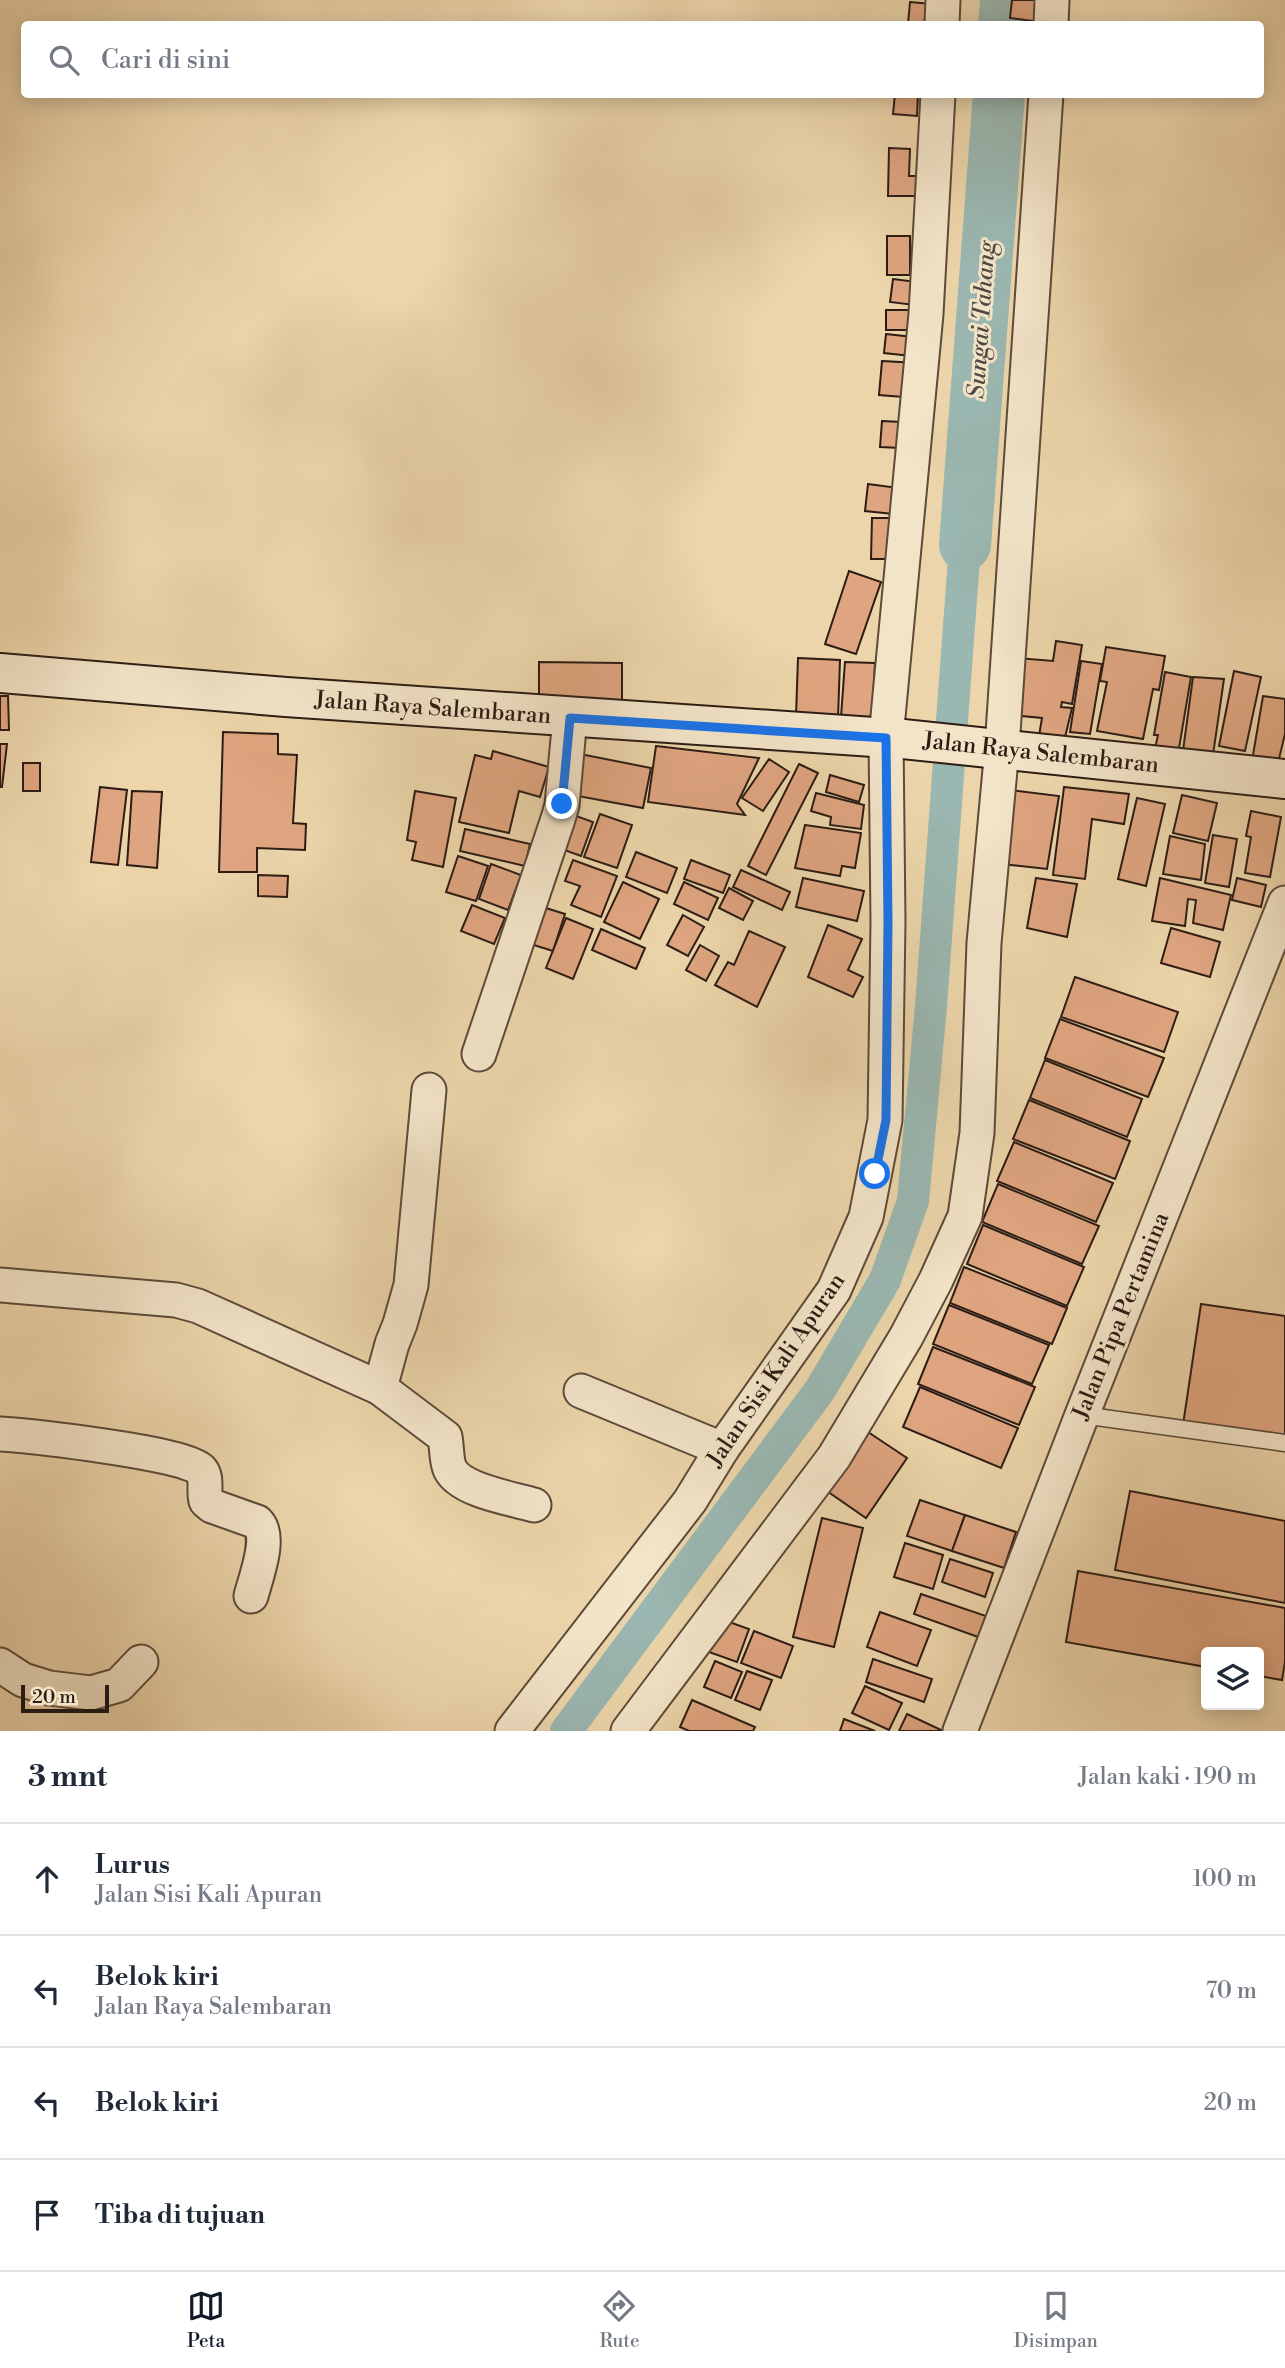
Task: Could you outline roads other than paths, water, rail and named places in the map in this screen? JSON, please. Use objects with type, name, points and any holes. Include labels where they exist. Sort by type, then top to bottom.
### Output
[{"type":"main road","name":"Jalan Raya Salembaran","points":[[0,673],[286,698],[895,739],[1285,779]]},
{"type":"street","points":[[942,21],[943,0]]},
{"type":"street","points":[[1051,21],[1052,0]]},
{"type":"street","name":"Jalan Sisi Kali Apuran","points":[[512,1731],[690,1501],[722,1449],[834,1290],[866,1217],[886,1120],[888,922],[895,739],[926,314],[938,98]]},
{"type":"street","points":[[628,1731],[834,1457],[906,1337],[965,1216],[977,1133],[991,748],[1046,98]]},
{"type":"street","points":[[479,1054],[558,819],[562,804],[570,718]]},
{"type":"street","name":"Jalan Pipa Pertamina","points":[[960,1731],[1285,903]]},
{"type":"street","points":[[380,1388],[411,1285],[429,1090]]},
{"type":"street","points":[[0,1285],[176,1300],[198,1306],[380,1388],[445,1437],[452,1473],[465,1485],[534,1505]]},
{"type":"street","points":[[581,1391],[722,1449]]},
{"type":"street","points":[[0,1434],[41,1437],[139,1452],[185,1460],[195,1465],[204,1475],[206,1501],[212,1506],[257,1522],[262,1527],[264,1543],[251,1596]]},
{"type":"street","points":[[0,1665],[23,1680],[49,1688],[91,1693],[119,1685],[141,1662]]},
{"type":"lane","points":[[1082,1415],[1285,1443]]},
{"type":"waterway","name":"Sungai Tahang","points":[[1004,21],[1006,0]]},
{"type":"waterway","name":"Sungai Tahang","points":[[965,545],[999,98]]},
{"type":"waterway","points":[[566,1731],[820,1390],[885,1280],[913,1201],[931,1006],[965,545]]}]
